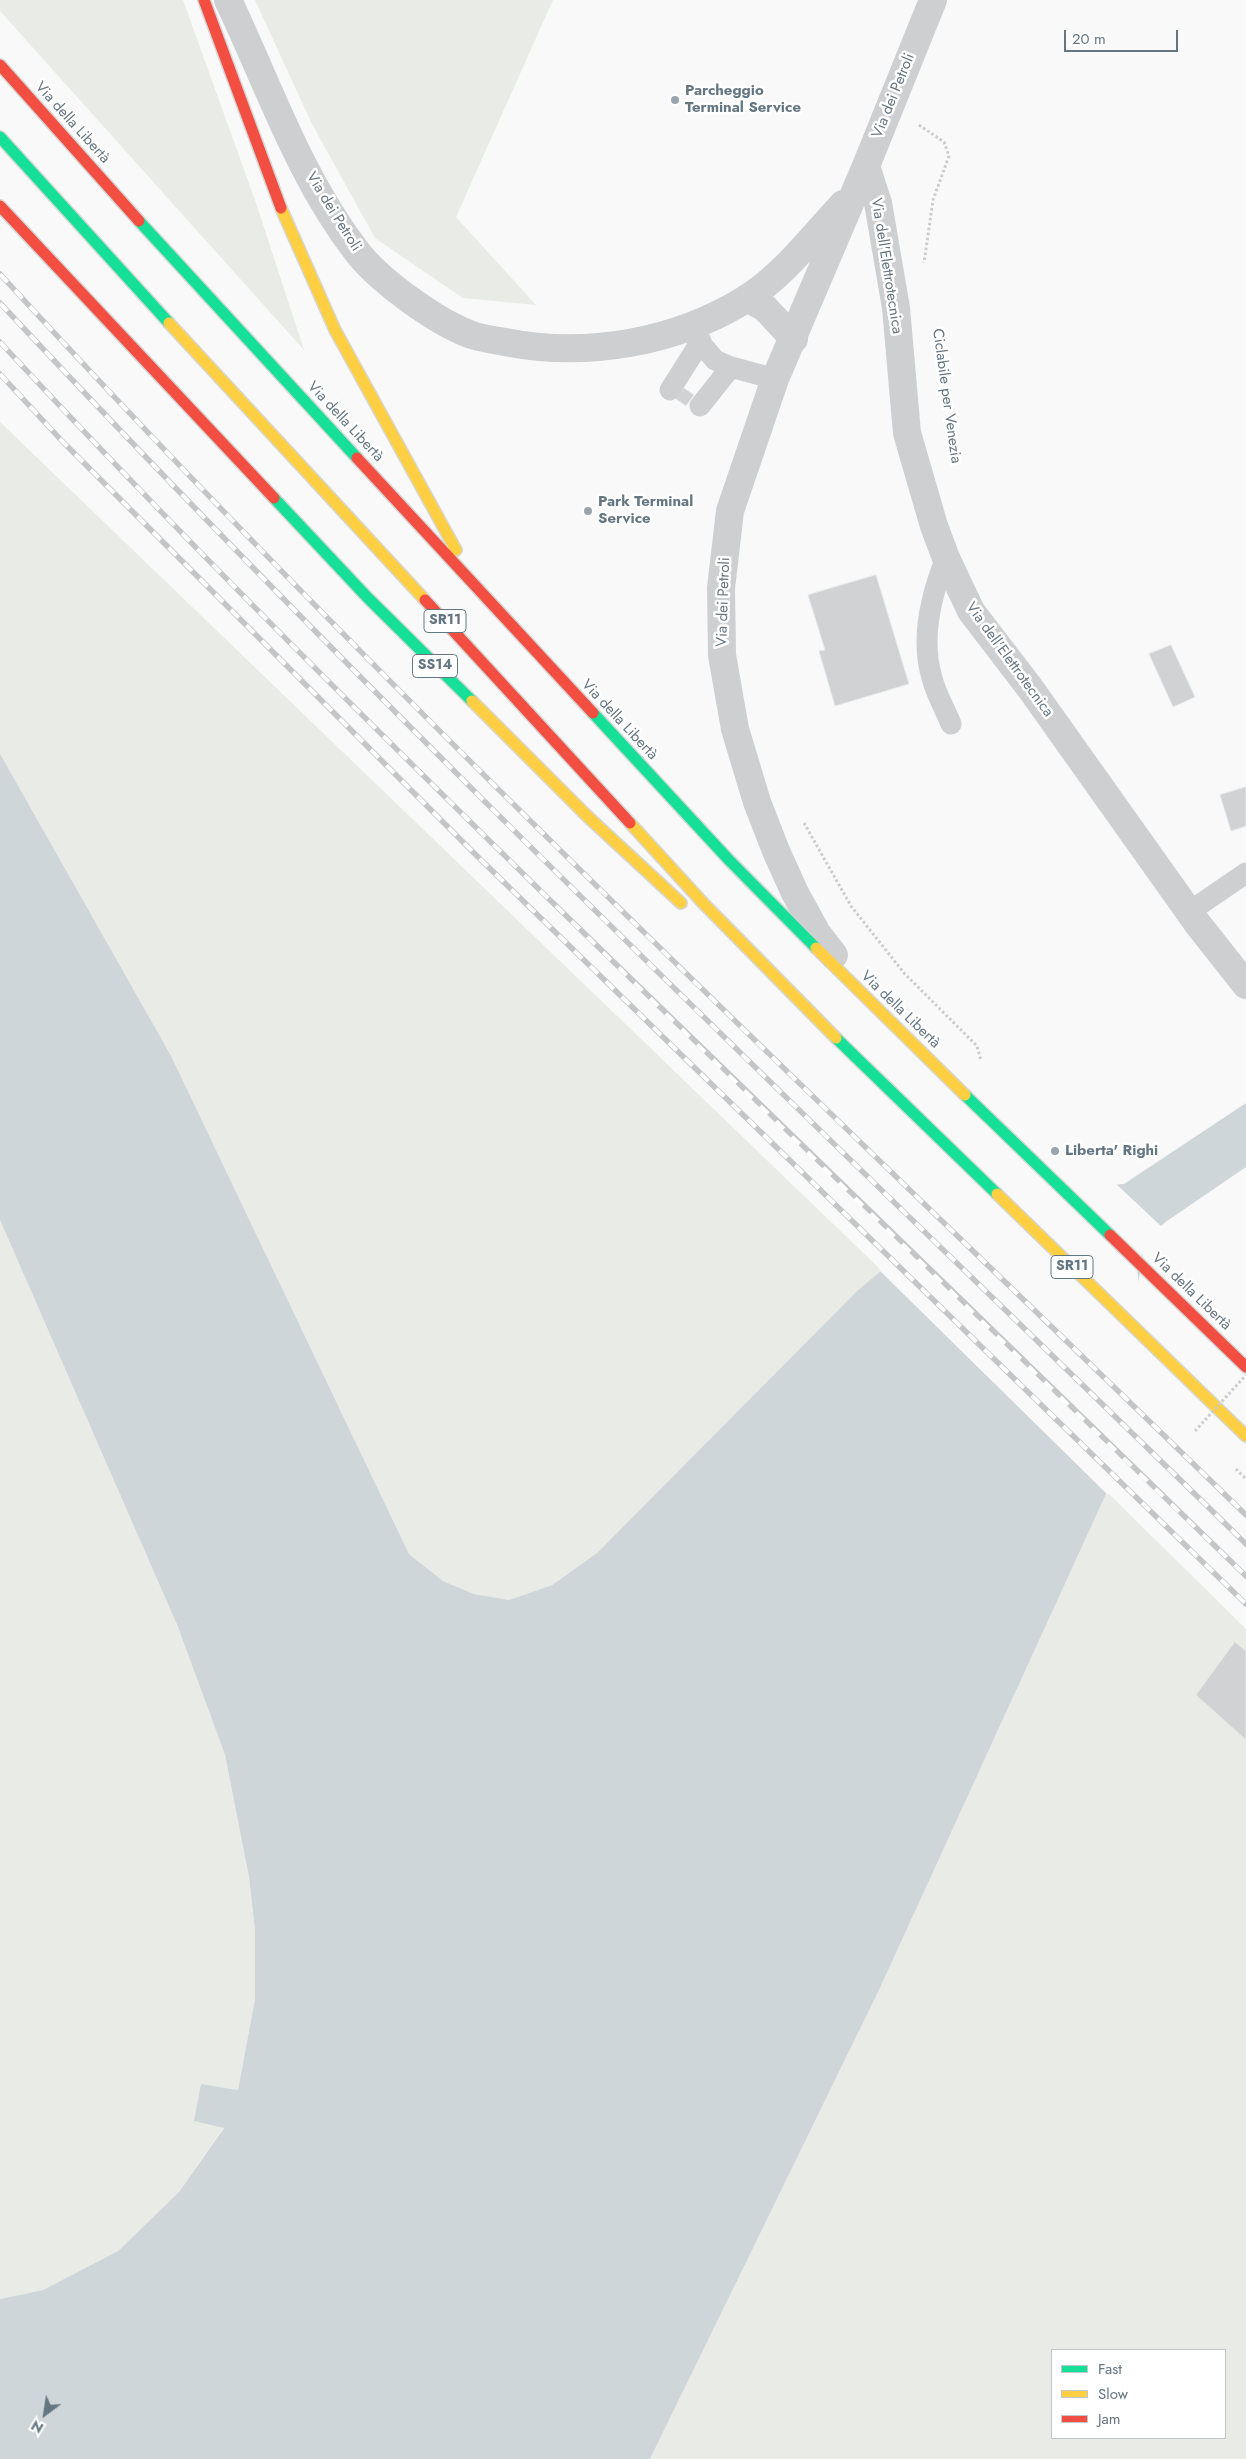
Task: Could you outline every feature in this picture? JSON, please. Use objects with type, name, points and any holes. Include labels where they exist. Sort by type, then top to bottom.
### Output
[{"type":"highway","points":[[204,0],[277,200],[335,330],[477,588]]},
{"type":"highway","name":"Via della Libertà","points":[[0,65],[199,288],[729,860],[868,1000],[1246,1367]]},
{"type":"highway","name":"SR11","points":[[0,137],[230,391],[429,604],[704,904],[898,1097],[1246,1436]]},
{"type":"highway","name":"SS14","points":[[0,206],[367,597],[587,816],[690,911]]},
{"type":"highway","points":[[738,955],[898,1097]]},
{"type":"street","name":"Via dei Petroli","points":[[228,0],[287,134],[324,202],[359,254],[394,287],[438,317],[475,336],[522,345],[576,349],[628,344],[694,334],[778,276],[854,192]]},
{"type":"street","name":"Via dei Petroli","points":[[868,1000],[817,933],[776,851],[757,802],[735,729],[722,655],[721,588],[730,511],[775,379],[794,339],[933,0]]},
{"type":"street","name":"Via dell'Elettrotecnica","points":[[866,166],[878,204],[896,308],[907,433],[934,526],[946,558],[971,612],[1030,688],[1189,912],[1246,985]]},
{"type":"street","points":[[748,298],[764,308],[794,339]]},
{"type":"lane","points":[[670,390],[694,334],[715,360],[731,367],[775,379]]},
{"type":"lane","points":[[700,406],[731,367]]},
{"type":"lane","points":[[946,558],[934,587],[926,640],[931,678],[951,724]]},
{"type":"lane","points":[[1189,912],[1246,873]]},
{"type":"path","points":[[889,110],[917,123],[944,142],[949,156],[933,200],[924,264]]},
{"type":"path","points":[[800,816],[851,906],[904,973],[977,1046],[984,1070]]},
{"type":"path","points":[[1195,1431],[1246,1375]]},
{"type":"shaded area","points":[[0,0],[183,0],[256,203],[304,350],[0,11]]},
{"type":"shaded area","points":[[255,0],[553,0],[456,217],[536,305],[463,298],[375,238],[312,124]]},
{"type":"shaded area","points":[[0,422],[882,1271],[857,1291],[597,1553],[552,1585],[509,1600],[474,1594],[443,1581],[409,1554],[212,1142],[0,757]]},
{"type":"shaded area","points":[[0,754],[171,1056],[409,1554],[443,1581],[474,1594],[509,1600],[552,1585],[597,1553],[857,1291],[973,1194],[1124,1184],[1246,1103],[1246,1167],[1167,1221],[1145,1239],[1107,1492],[879,1990],[650,2459],[0,2459],[0,2299],[43,2290],[118,2251],[179,2192],[224,2128],[194,2121],[201,2084],[238,2090],[255,1999],[255,1931],[249,1877],[225,1755],[178,1627],[0,1220]]},
{"type":"shaded area","points":[[0,1220],[178,1627],[225,1755],[249,1877],[255,1931],[255,1999],[238,2090],[200,2084],[224,2127],[179,2192],[118,2251],[43,2290],[0,2299]]},
{"type":"shaded area","points":[[1107,1492],[1246,1629],[1246,2459],[650,2459],[879,1990]]},
{"type":"pier","points":[[1114,1182],[1162,1227],[1147,1240],[1137,1270],[1148,1340],[1155,1368],[1150,1404],[1135,1441],[1108,1495],[879,1270],[972,1192]]},
{"type":"building","points":[[684,388],[694,395],[686,406],[676,399]]},
{"type":"building","points":[[876,575],[909,684],[835,706],[819,651],[825,650],[808,595]]},
{"type":"building","points":[[1171,645],[1195,697],[1173,707],[1149,654]]},
{"type":"building","points":[[1246,787],[1246,826],[1231,831],[1220,795]]},
{"type":"building","points":[[1235,1642],[1246,1651],[1246,1740],[1196,1695]]},
{"type":"railway","points":[[0,274],[150,435],[458,749],[772,1057],[1246,1515]]},
{"type":"railway","points":[[0,303],[151,463],[459,776],[1246,1544]]},
{"type":"railway","points":[[0,342],[203,555],[411,763],[984,1324],[1246,1576]]},
{"type":"railway","points":[[0,374],[62,441],[477,856],[1246,1604]]},
{"type":"traffic: fast","points":[[0,137],[169,323]]},
{"type":"traffic: fast","points":[[139,221],[357,458]]},
{"type":"traffic: fast","points":[[274,498],[367,597],[472,701]]},
{"type":"traffic: fast","points":[[593,713],[729,860],[816,948]]},
{"type":"traffic: fast","points":[[836,1038],[997,1194]]},
{"type":"traffic: fast","points":[[965,1095],[1110,1235]]},
{"type":"traffic: slow","points":[[281,208],[335,330],[456,550]]},
{"type":"traffic: slow","points":[[169,323],[425,600]]},
{"type":"traffic: slow","points":[[472,701],[587,816],[681,903]]},
{"type":"traffic: slow","points":[[630,823],[704,904],[836,1038]]},
{"type":"traffic: slow","points":[[816,948],[965,1095]]},
{"type":"traffic: slow","points":[[997,1194],[1246,1436]]},
{"type":"traffic: jam","points":[[204,0],[281,208]]},
{"type":"traffic: jam","points":[[0,65],[139,221]]},
{"type":"traffic: jam","points":[[0,206],[274,498]]},
{"type":"traffic: jam","points":[[357,458],[593,713]]},
{"type":"traffic: jam","points":[[425,600],[630,823]]},
{"type":"traffic: jam","points":[[1110,1235],[1246,1367]]},
{"type":"place","name":"Parcheggio Terminal Service","points":[[675,100]]},
{"type":"place","name":"Park Terminal Service","points":[[588,511]]},
{"type":"place","name":"Liberta' Righi","points":[[1055,1151]]}]
